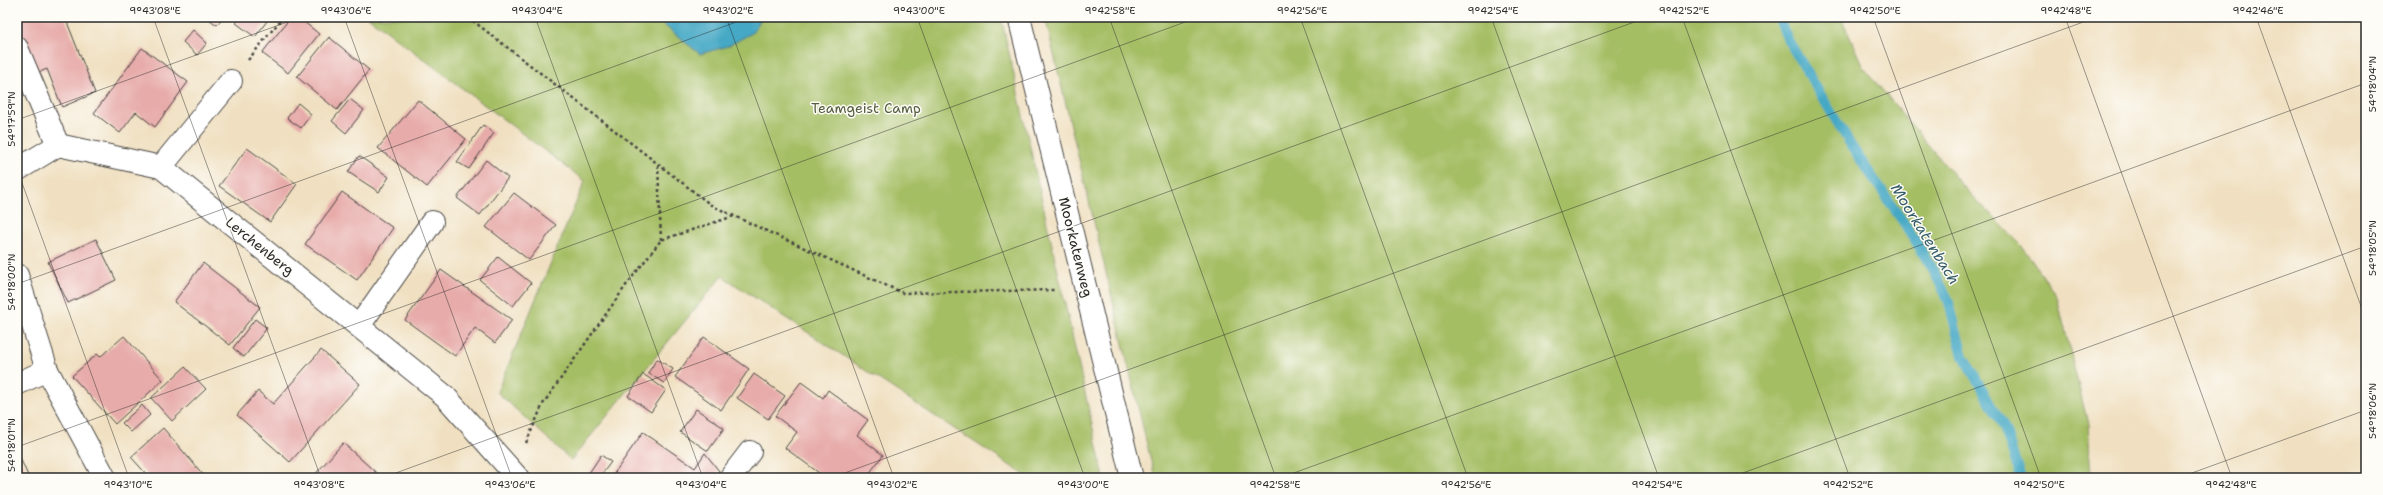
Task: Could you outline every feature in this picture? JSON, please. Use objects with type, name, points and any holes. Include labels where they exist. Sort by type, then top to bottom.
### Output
[{"type":"street","name":"Moorkatenweg","points":[[1019,17],[1132,478]]},
{"type":"street","points":[[17,48],[58,146],[17,170]]},
{"type":"street","points":[[161,167],[231,81]]},
{"type":"street","name":"Lerchenberg","points":[[58,146],[161,167],[445,396],[515,476]]},
{"type":"street","points":[[359,326],[432,222]]},
{"type":"street","points":[[17,275],[47,370],[105,478]]},
{"type":"street","points":[[17,384],[47,370]]},
{"type":"street","points":[[730,478],[750,452]]},
{"type":"path","points":[[231,81],[283,17]]},
{"type":"path","points":[[468,17],[711,205],[903,293],[1086,289]]},
{"type":"path","points":[[658,164],[661,240]]},
{"type":"path","points":[[515,476],[543,404],[627,284],[661,240],[734,216]]},
{"type":"green space","name":"Teamgeist Camp","points":[[368,17],[654,17],[700,54],[752,33],[762,17],[1001,17],[1104,478],[1029,478],[722,276],[571,460],[497,392],[585,181]]},
{"type":"green space","points":[[1045,17],[1841,17],[1863,67],[1961,184],[2021,245],[2057,297],[2088,424],[2091,478],[1155,478]]},
{"type":"water","points":[[654,17],[762,17],[752,33],[728,46],[700,54]]},
{"type":"building","points":[[17,17],[65,17],[95,93],[62,107],[47,69],[35,74],[17,28]]},
{"type":"building","points":[[206,17],[223,17],[217,25]]},
{"type":"building","points":[[240,17],[270,17],[255,37],[236,23]]},
{"type":"building","points":[[291,17],[298,17],[319,34],[288,73],[262,53]]},
{"type":"building","points":[[193,30],[207,43],[197,55],[183,42]]},
{"type":"building","points":[[329,37],[369,70],[337,110],[297,77]]},
{"type":"building","points":[[142,48],[188,82],[155,127],[136,112],[120,133],[94,113]]},
{"type":"building","points":[[350,99],[364,110],[346,133],[332,121]]},
{"type":"building","points":[[418,100],[466,139],[427,187],[378,148]]},
{"type":"building","points":[[298,103],[311,114],[301,128],[287,118]]},
{"type":"building","points":[[483,125],[494,133],[469,169],[457,162]]},
{"type":"building","points":[[247,148],[297,184],[270,222],[219,186]]},
{"type":"building","points":[[359,156],[389,177],[379,192],[348,172]]},
{"type":"building","points":[[486,160],[508,178],[480,215],[457,198]]},
{"type":"building","points":[[342,192],[393,228],[357,280],[305,244]]},
{"type":"building","points":[[514,193],[556,225],[529,260],[486,227]]},
{"type":"building","points":[[96,239],[116,280],[68,303],[48,262]]},
{"type":"building","points":[[498,257],[531,283],[513,306],[480,280]]},
{"type":"building","points":[[203,263],[260,307],[230,345],[174,302]]},
{"type":"building","points":[[441,270],[512,320],[495,343],[475,328],[455,356],[405,320]]},
{"type":"building","points":[[255,319],[267,328],[244,357],[233,348]]},
{"type":"building","points":[[124,336],[163,380],[115,424],[72,376],[97,354],[100,357]]},
{"type":"building","points":[[704,337],[749,369],[721,410],[675,377]]},
{"type":"building","points":[[321,350],[360,384],[290,462],[237,415],[258,391],[273,404]]},
{"type":"building","points":[[657,359],[673,369],[664,383],[648,373]]},
{"type":"building","points":[[185,367],[206,389],[172,421],[151,398]]},
{"type":"building","points":[[643,374],[666,390],[651,412],[628,396]]},
{"type":"building","points":[[754,374],[785,396],[768,419],[737,398]]},
{"type":"building","points":[[801,382],[823,398],[828,390],[868,420],[857,435],[883,455],[866,478],[826,478],[785,448],[797,432],[775,416]]},
{"type":"building","points":[[142,405],[150,415],[131,432],[122,423]]},
{"type":"building","points":[[696,409],[724,428],[708,451],[680,432]]},
{"type":"building","points":[[163,428],[206,478],[150,478],[131,457]]},
{"type":"building","points":[[643,432],[695,468],[705,453],[719,471],[715,478],[611,478]]},
{"type":"building","points":[[343,443],[382,478],[312,478]]},
{"type":"building","points":[[17,451],[29,478],[17,478]]},
{"type":"building","points":[[601,455],[611,462],[599,478],[596,478],[589,473]]},
{"type":"waterway","name":"Moorkatenbach","points":[[1778,17],[1788,40],[1852,147],[1910,232],[1933,270],[1948,299],[1963,356],[2004,427],[2021,478]]}]
